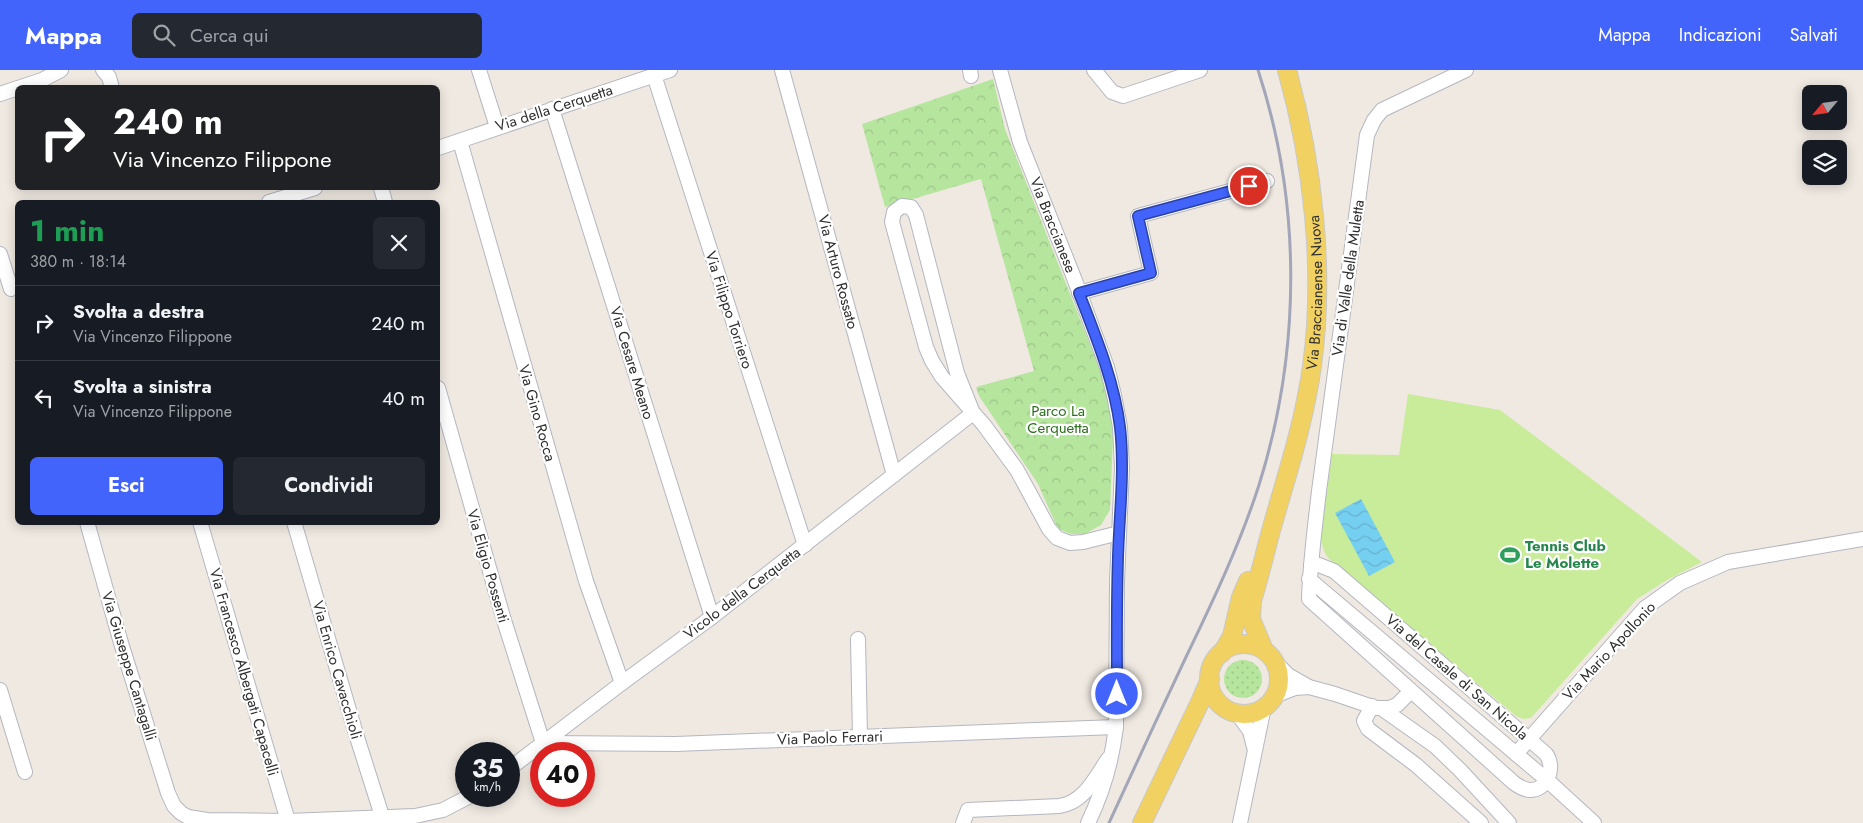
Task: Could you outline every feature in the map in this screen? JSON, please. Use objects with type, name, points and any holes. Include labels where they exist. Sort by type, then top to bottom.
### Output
[{"type":"main road","name":"Via Braccianense Nuova","points":[[1269,655],[1251,619],[1252,601],[1306,403],[1312,366],[1316,300],[1316,244],[1313,200],[1301,122],[1287,70]]},
{"type":"main road","name":"Via Braccianense Nuova","points":[[1222,652],[1232,636],[1241,597],[1276,513]]},
{"type":"main road","points":[[1142,823],[1210,679],[1213,664],[1222,652],[1235,645],[1250,644],[1269,655],[1279,675],[1278,690],[1269,702],[1250,713],[1214,710],[1205,714],[1188,728]]},
{"type":"main road","points":[[1210,679],[1213,694],[1222,705],[1232,711]]},
{"type":"street","points":[[27,85],[61,70]]},
{"type":"street","points":[[479,70],[497,127]]},
{"type":"street","name":"Via della Cerquetta","points":[[440,147],[670,70]]},
{"type":"street","name":"Via Arturo Rossato","points":[[782,70],[894,475]]},
{"type":"street","name":"Via Braccianese","points":[[1000,70],[1020,142],[1107,368],[1118,419],[1122,468],[1116,728],[1114,750],[1103,788],[1088,823]]},
{"type":"street","points":[[1094,70],[1112,92],[1123,96],[1200,70]]},
{"type":"street","name":"Via di Valle della Muletta","points":[[1322,612],[1309,599],[1309,579],[1367,135],[1374,120],[1382,110],[1466,70]]},
{"type":"street","name":"Via Filippo Torriero","points":[[654,75],[805,545]]},
{"type":"street","points":[[0,94],[15,89]]},
{"type":"street","name":"Via Cesare Meano","points":[[552,109],[712,617]]},
{"type":"street","name":"Via Gino Rocca","points":[[460,141],[586,581],[622,683]]},
{"type":"street","points":[[1079,293],[1151,273],[1138,216],[1268,182]]},
{"type":"street","points":[[276,200],[309,190]]},
{"type":"street","points":[[973,413],[957,373],[916,215],[911,207],[902,206],[894,212],[892,222],[926,347],[942,376],[1016,470],[1049,529],[1057,538],[1064,542],[1075,543],[1119,533]]},
{"type":"street","points":[[0,254],[10,289]]},
{"type":"street","name":"Via Eligio Possenti","points":[[440,395],[503,616],[543,742]]},
{"type":"street","name":"Vicolo della Cerquetta","points":[[544,742],[712,617],[973,413]]},
{"type":"street","name":"Via Giuseppe Cantagalli","points":[[88,525],[121,643],[168,793],[176,808],[188,817],[207,820],[288,820]]},
{"type":"street","name":"Via Francesco Albergati Capacelli","points":[[201,525],[288,820]]},
{"type":"street","name":"Via Enrico Cavacchioli","points":[[295,525],[382,816]]},
{"type":"street","name":"Via Mario Apollonio","points":[[1516,754],[1645,608],[1680,583],[1728,562],[1863,539]]},
{"type":"street","points":[[1313,542],[1324,562],[1334,572]]},
{"type":"street","name":"Via del Casale di San Nicola","points":[[1311,564],[1319,565],[1334,572],[1529,740],[1549,759],[1551,768],[1547,780]]},
{"type":"street","name":"Via del Casale di San Nicola","points":[[1309,579],[1547,780],[1594,823]]},
{"type":"street","points":[[1346,582],[1322,612],[1514,783],[1524,789],[1533,790],[1547,780]]},
{"type":"street","points":[[858,639],[860,736]]},
{"type":"street","points":[[1269,655],[1288,675],[1309,687],[1376,707],[1389,708],[1397,705],[1411,691]]},
{"type":"street","points":[[1240,823],[1255,752],[1269,702],[1295,688],[1309,687]]},
{"type":"street","points":[[0,690],[25,772]]},
{"type":"street","points":[[1376,707],[1364,721],[1368,729],[1416,765],[1481,823]]},
{"type":"street","points":[[1376,707],[1435,746],[1509,823]]},
{"type":"street","points":[[1232,711],[1250,732],[1255,752]]},
{"type":"street","name":"Via Paolo Ferrari","points":[[595,743],[676,744],[1116,728]]},
{"type":"street","points":[[963,823],[968,810],[1059,806],[1072,803],[1087,790],[1114,750]]},
{"type":"street","name":"Vicolo della Cerquetta","points":[[520,761],[530,753]]},
{"type":"street","points":[[288,820],[415,816],[450,808],[455,805]]},
{"type":"green space","name":"Parco La Cerquetta","points":[[993,79],[1005,129],[1108,390],[1113,438],[1110,510],[1101,525],[1085,534],[1071,534],[1058,529],[1038,484],[979,396],[976,387],[1034,371],[981,179],[885,207],[862,124]]},
{"type":"green space","name":"Tennis Club Le Molette","points":[[1408,394],[1500,410],[1702,562],[1667,580],[1637,599],[1531,718],[1523,719],[1516,716],[1328,558],[1324,549],[1321,534],[1332,454],[1399,455]]},
{"type":"green space","points":[[1243,660],[1256,666],[1262,679],[1256,692],[1243,698],[1230,692],[1224,679],[1230,666]]},
{"type":"water","points":[[1361,499],[1395,562],[1369,576],[1335,513]]},
{"type":"railway","points":[[1109,823],[1235,551],[1252,507],[1273,434],[1283,382],[1289,330],[1291,278],[1289,225],[1283,173],[1272,121],[1258,70]]},
{"type":"place","name":"Tennis Club Le Molette","points":[[1510,555]]},
{"type":"route","points":[[1117,694],[1117,581],[1122,448],[1120,427],[1107,368],[1079,293],[1151,273],[1138,216],[1249,186]]}]
